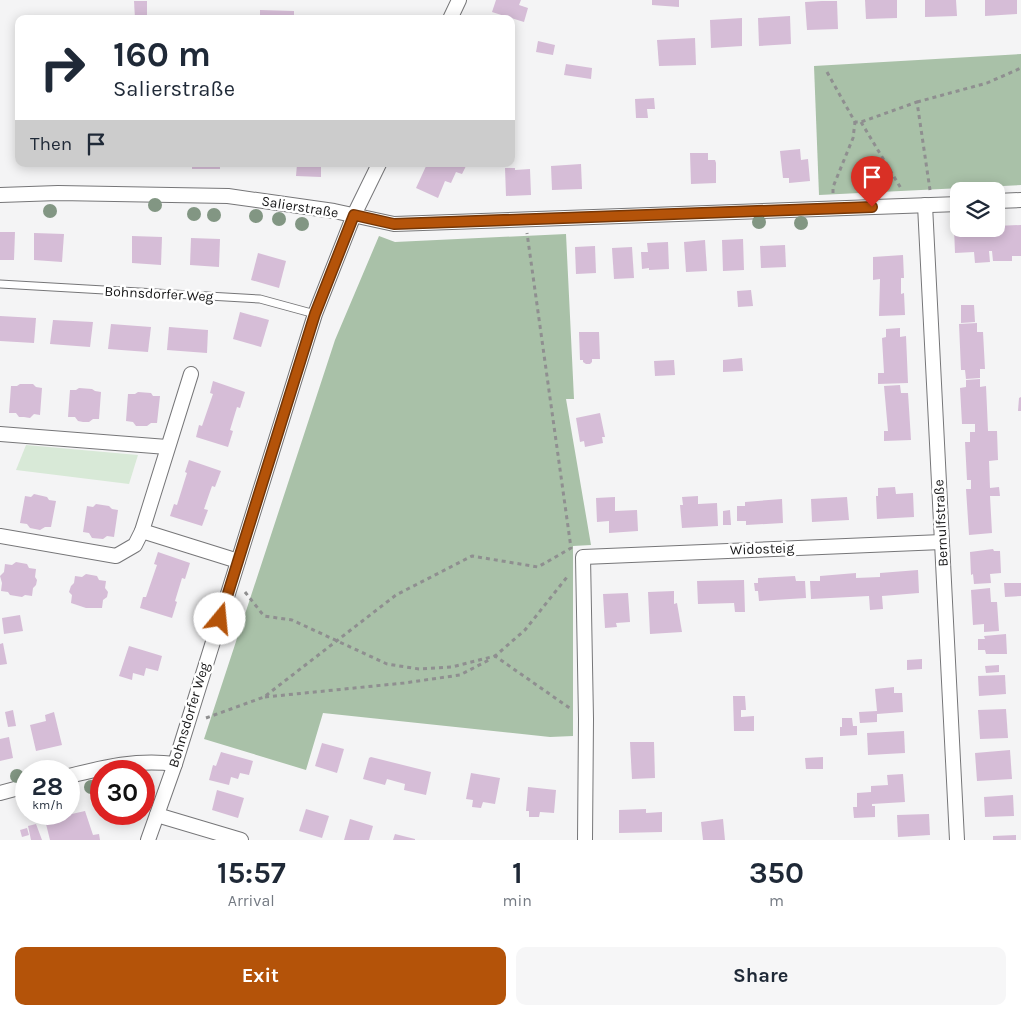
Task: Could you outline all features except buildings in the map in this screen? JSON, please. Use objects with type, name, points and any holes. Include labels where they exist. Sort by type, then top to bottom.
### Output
[{"type":"street","points":[[452,15],[459,0]]},
{"type":"street","name":"Bohnsdorfer Weg","points":[[148,840],[175,764],[315,314],[354,215],[378,167]]},
{"type":"street","name":"Salierstraße","points":[[0,195],[58,192],[228,196],[354,215],[394,224],[950,204]]},
{"type":"street","points":[[1005,201],[1021,200]]},
{"type":"street","name":"Bernulfstraße","points":[[923,205],[957,840]]},
{"type":"street","points":[[0,536],[116,556],[135,545],[142,530],[190,374]]},
{"type":"street","points":[[0,434],[167,447]]},
{"type":"street","points":[[142,530],[238,562]]},
{"type":"street","name":"Widosteig","points":[[583,557],[942,542]]},
{"type":"street","points":[[583,557],[586,719],[585,840]]},
{"type":"street","points":[[80,773],[114,765],[152,761],[175,764]]},
{"type":"street","points":[[0,793],[15,789]]},
{"type":"street","points":[[157,815],[241,840]]},
{"type":"lane","name":"Bohnsdorfer Weg","points":[[0,284],[260,299],[315,314]]},
{"type":"path","points":[[855,122],[861,122],[917,102],[987,83],[1021,68]]},
{"type":"path","points":[[828,72],[855,122],[852,138],[833,187],[832,209]]},
{"type":"path","points":[[917,102],[923,205]]},
{"type":"path","points":[[861,122],[923,205]]},
{"type":"path","points":[[264,697],[396,595],[472,556],[538,567],[570,548],[525,220]]},
{"type":"path","points":[[186,725],[264,697],[460,675],[496,656],[525,630],[583,557]]},
{"type":"path","points":[[231,583],[243,589],[264,616],[292,620],[387,664],[419,669],[452,668],[496,656]]},
{"type":"path","points":[[496,656],[586,719]]},
{"type":"green space","points":[[1021,54],[1021,185],[1005,186],[1005,182],[950,182],[950,189],[819,195],[814,66]]},
{"type":"green space","points":[[566,234],[574,399],[566,399],[591,545],[573,546],[573,736],[550,737],[323,713],[306,770],[204,739],[335,340],[379,236],[395,242]]},
{"type":"green space","points":[[26,445],[138,455],[129,484],[16,470]]},
{"type":"route","points":[[220,619],[315,314],[354,215],[394,224],[872,207]]}]
